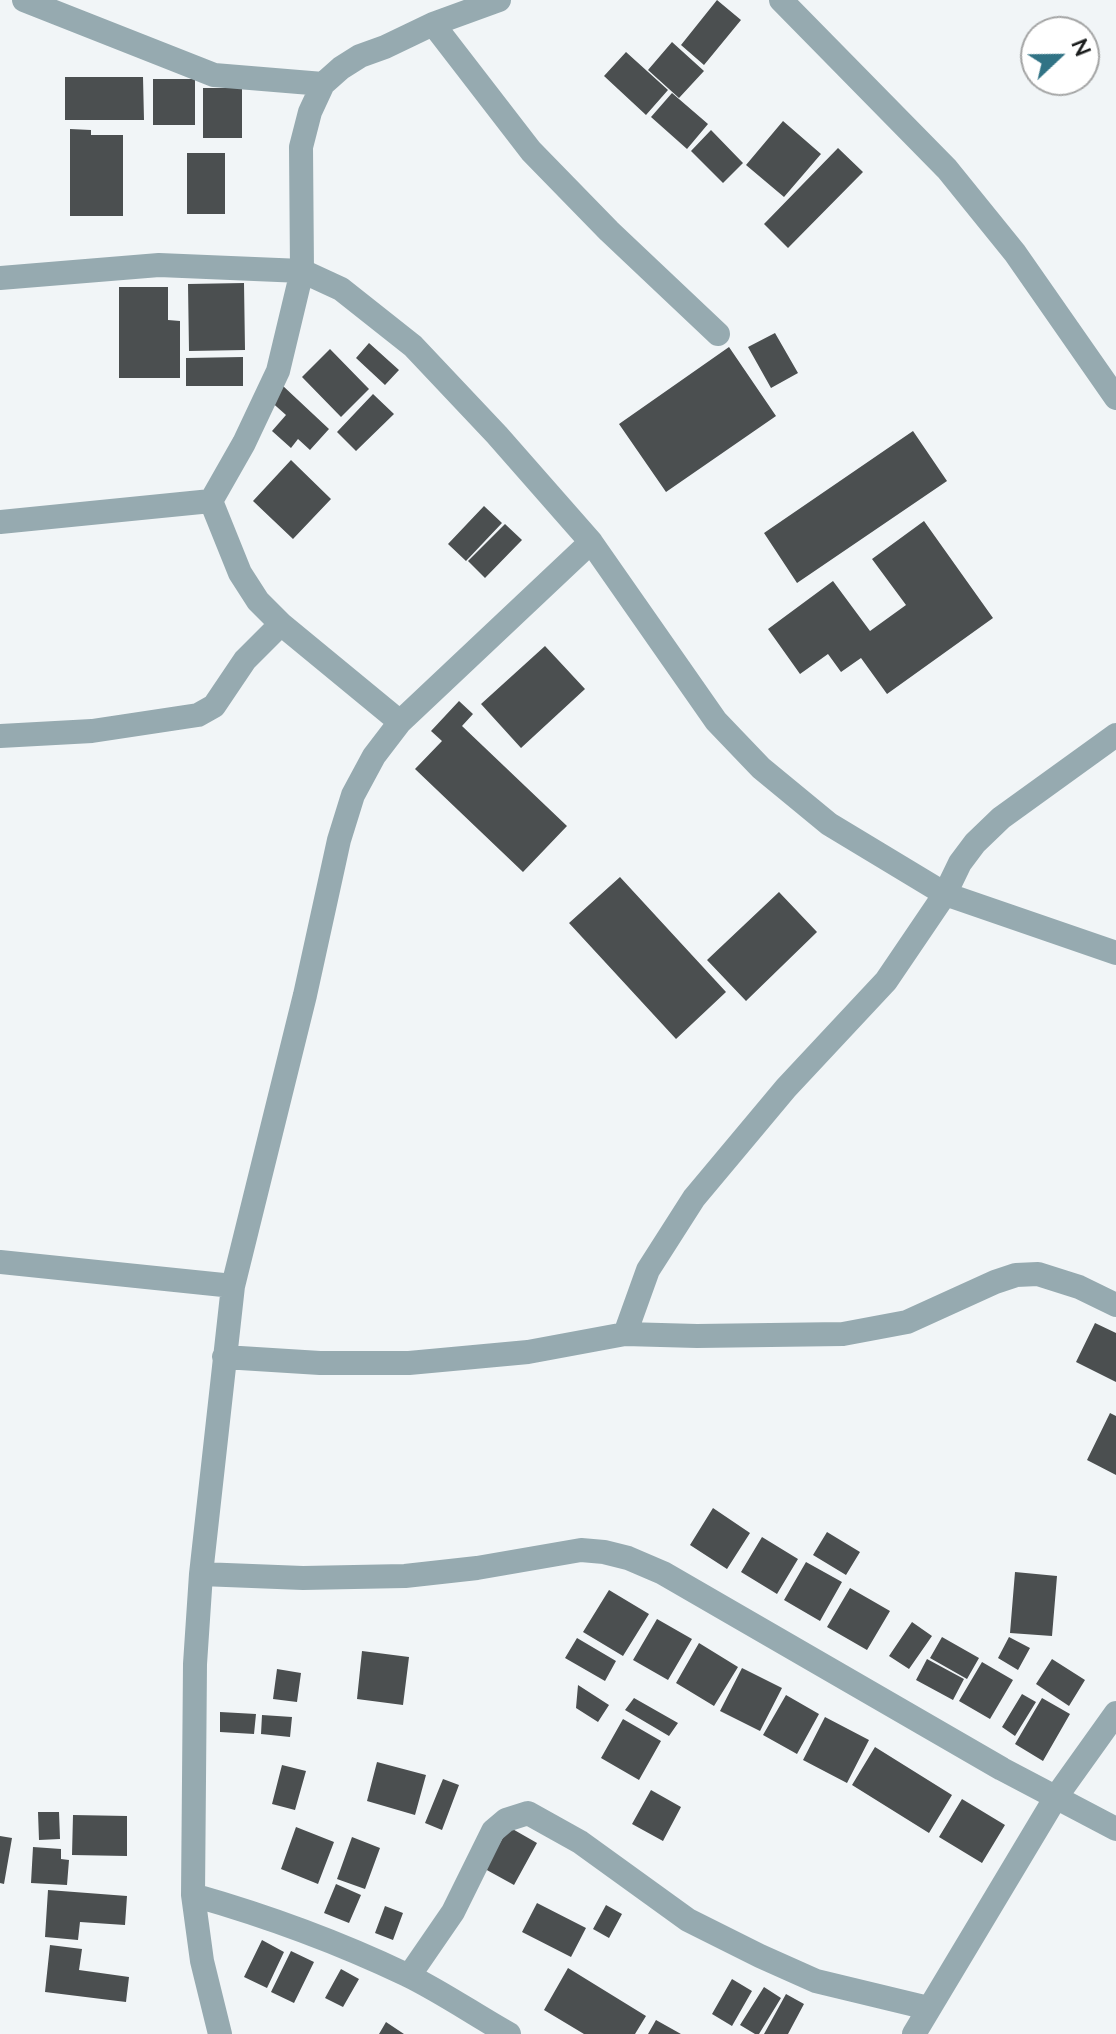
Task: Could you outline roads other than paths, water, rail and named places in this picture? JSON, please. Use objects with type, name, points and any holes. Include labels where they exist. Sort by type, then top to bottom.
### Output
[{"type":"street","points":[[24,0],[214,75],[323,84]]},
{"type":"street","points":[[211,501],[244,443],[278,371],[302,271],[301,147],[310,112],[323,84],[360,56],[433,24],[499,0]]},
{"type":"street","points":[[781,0],[947,169],[1015,253],[1116,398]]},
{"type":"street","points":[[433,24],[531,151],[609,231],[718,334]]},
{"type":"street","points":[[0,278],[159,265],[302,271],[341,289],[413,346],[591,542],[716,721],[761,768],[829,824],[945,894],[1116,953]]},
{"type":"street","points":[[0,522],[211,501]]},
{"type":"street","points":[[211,501],[240,573],[258,601],[281,624],[400,722]]},
{"type":"street","points":[[220,2034],[202,1961],[193,1895],[195,1664],[201,1574],[233,1286],[305,995],[339,840],[353,795],[374,756],[400,722],[591,542]]},
{"type":"street","points":[[0,736],[92,731],[198,715],[214,706],[245,660],[281,624]]},
{"type":"street","points":[[625,1334],[648,1270],[694,1198],[786,1088],[886,981],[945,894],[960,863],[983,834],[1116,735]]},
{"type":"street","points":[[0,1262],[233,1286]]},
{"type":"street","points":[[224,1357],[320,1363],[409,1363],[528,1352],[625,1334],[843,1334],[907,1322],[1016,1275],[1038,1274],[1079,1287],[1116,1305]]},
{"type":"street","points":[[201,1574],[303,1578],[405,1576],[477,1568],[551,1553],[604,1552],[663,1573],[1002,1769],[1116,1829]]},
{"type":"street","points":[[914,2034],[1056,1797],[1116,1713]]},
{"type":"street","points":[[409,1976],[453,1912],[493,1831],[513,1816],[528,1813],[580,1842],[688,1920],[760,1956],[816,1981],[928,2008]]},
{"type":"street","points":[[193,1895],[270,1918],[335,1943],[409,1976],[509,2034]]}]
